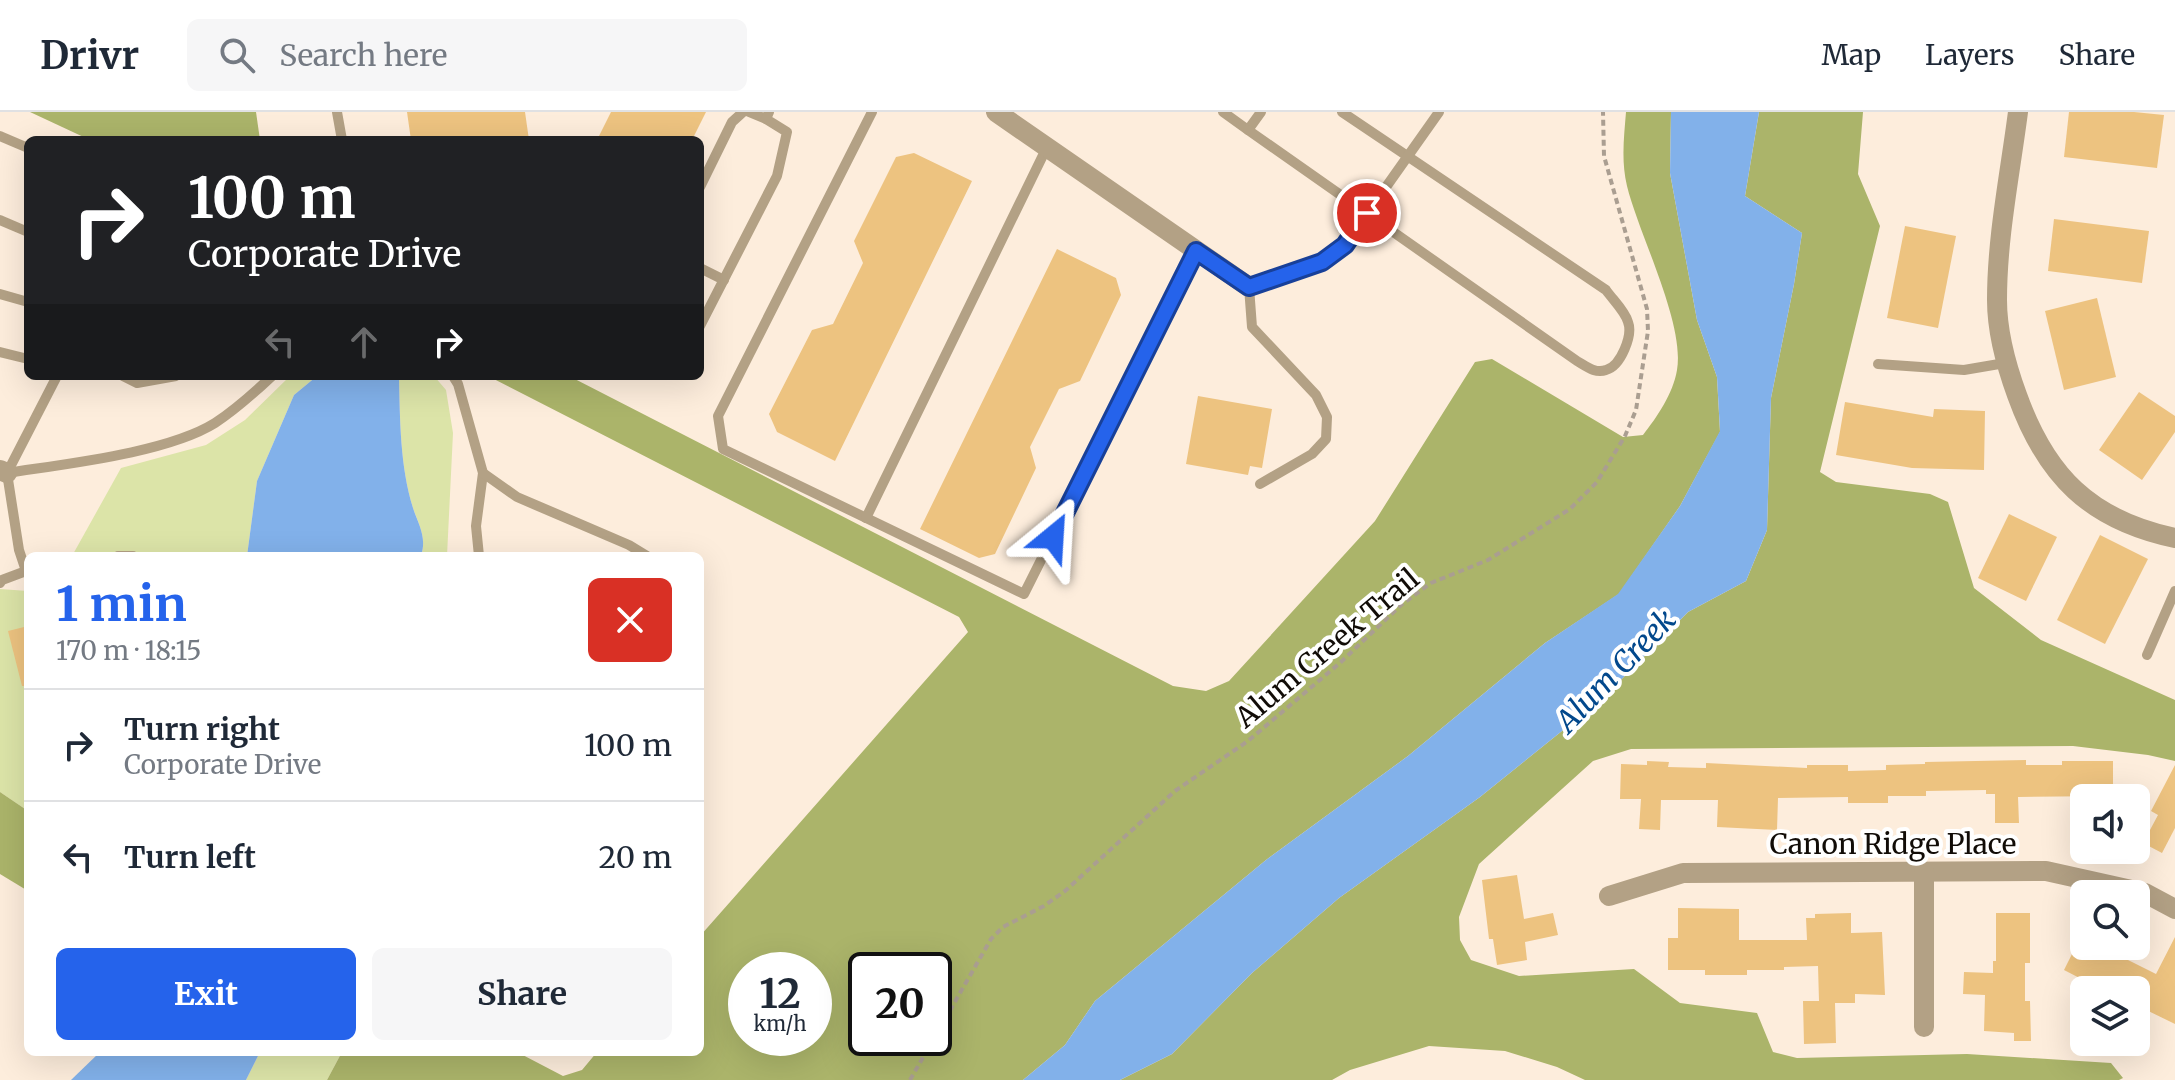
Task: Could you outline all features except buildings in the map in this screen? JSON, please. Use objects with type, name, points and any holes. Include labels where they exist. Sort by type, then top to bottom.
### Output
[{"type":"street","points":[[996,112],[1249,287]]},
{"type":"street","points":[[2018,112],[1998,290],[2005,363],[2025,419],[2045,458],[2070,486],[2100,511],[2143,531],[2175,538]]},
{"type":"street","name":"Canon Ridge Place","points":[[1609,896],[1683,873],[2046,871],[2145,893],[2175,909]]},
{"type":"street","points":[[1924,872],[1924,1027]]},
{"type":"lane","points":[[337,112],[341,136]]},
{"type":"lane","points":[[704,179],[732,122],[746,112],[768,115],[787,132],[777,176],[704,318]]},
{"type":"lane","points":[[872,112],[718,416],[723,449],[1024,594],[1196,251]]},
{"type":"lane","points":[[1223,112],[1577,361],[1595,371],[1608,370],[1618,362],[1629,336],[1629,322],[1606,290],[1342,112]]},
{"type":"lane","points":[[1248,130],[1261,112]]},
{"type":"lane","points":[[1260,484],[1312,454],[1326,439],[1327,417],[1316,395],[1252,327],[1249,287],[1322,262],[1345,245],[1439,112]]},
{"type":"lane","points":[[0,136],[24,146]]},
{"type":"lane","points":[[866,518],[1047,147]]},
{"type":"lane","points":[[0,220],[24,230]]},
{"type":"lane","points":[[704,270],[724,280]]},
{"type":"lane","points":[[0,294],[24,301]]},
{"type":"lane","points":[[0,352],[24,358]]},
{"type":"lane","points":[[1878,364],[1964,370],[2005,363]]},
{"type":"lane","points":[[24,563],[4,472],[55,380]]},
{"type":"lane","points":[[131,380],[137,383],[154,380]]},
{"type":"lane","points":[[4,472],[80,461],[173,442],[214,424],[267,380]]},
{"type":"lane","points":[[456,380],[483,473],[476,526],[479,552]]},
{"type":"lane","points":[[483,473],[517,497],[640,552]]},
{"type":"lane","points":[[0,583],[24,572]]},
{"type":"lane","points":[[2147,655],[2175,591]]},
{"type":"path","name":"Alum Creek Trail","points":[[910,1080],[991,939],[1003,927],[1044,906],[1065,891],[1175,791],[1248,741],[1341,662],[1401,605],[1431,583],[1488,560],[1570,509],[1597,482],[1625,436],[1636,410],[1648,331],[1647,309],[1604,156],[1603,112]]},
{"type":"green space","points":[[30,112],[256,112],[259,136],[81,136]]},
{"type":"green space","points":[[1626,112],[1671,112],[1670,173],[1697,320],[1717,377],[1720,432],[1680,506],[1619,594],[1545,643],[1408,756],[1266,860],[1095,1001],[1065,1045],[1023,1080],[327,1080],[340,1056],[525,1056],[563,1076],[582,1070],[594,1056],[704,1056],[704,931],[968,632],[959,617],[496,380],[577,380],[1173,686],[1206,691],[1229,681],[1375,521],[1475,362],[1492,359],[1623,437],[1643,435],[1672,388],[1678,351],[1668,304],[1625,177]]},
{"type":"green space","points":[[1759,112],[1863,112],[1858,174],[1880,226],[1820,472],[1836,482],[1930,494],[1948,502],[1974,588],[2041,640],[2175,700],[2175,761],[2073,746],[1631,749],[1593,761],[1479,864],[1459,917],[1460,940],[1471,960],[1519,976],[1634,969],[1680,1003],[1757,1013],[1773,1052],[1797,1058],[1967,1054],[2111,1063],[2123,1078],[1585,1080],[1557,1067],[1505,1051],[1429,1046],[1350,1070],[1332,1080],[1120,1080],[1172,1054],[1252,973],[1339,898],[1480,797],[1603,698],[1688,612],[1746,581],[1767,530],[1771,398],[1802,233],[1745,196]]},
{"type":"green space","points":[[286,380],[312,380],[294,395],[257,481],[248,552],[74,552],[121,468],[206,445],[245,420]]},
{"type":"green space","points":[[399,380],[437,380],[446,390],[453,433],[447,552],[422,552],[423,537],[409,492],[400,426]]},
{"type":"green space","points":[[0,589],[24,591],[24,808],[0,792]]},
{"type":"green space","points":[[0,792],[24,808],[24,889],[0,874]]},
{"type":"green space","points":[[258,1056],[340,1056],[327,1080],[246,1080]]},
{"type":"water","name":"Alum Creek","points":[[1671,112],[1759,112],[1745,196],[1802,233],[1771,398],[1767,530],[1746,581],[1688,612],[1603,698],[1480,797],[1339,898],[1252,973],[1172,1054],[1120,1080],[1023,1080],[1065,1045],[1095,1001],[1266,860],[1408,756],[1545,643],[1618,594],[1680,506],[1720,431],[1717,377],[1697,320],[1670,173]]},
{"type":"water","points":[[312,380],[399,380],[403,459],[413,508],[423,537],[422,552],[248,552],[257,481],[294,395]]},
{"type":"water","points":[[96,1056],[258,1056],[246,1080],[71,1080]]},
{"type":"route","points":[[1053,537],[1196,251],[1249,287],[1322,262],[1345,245],[1367,213]]}]
